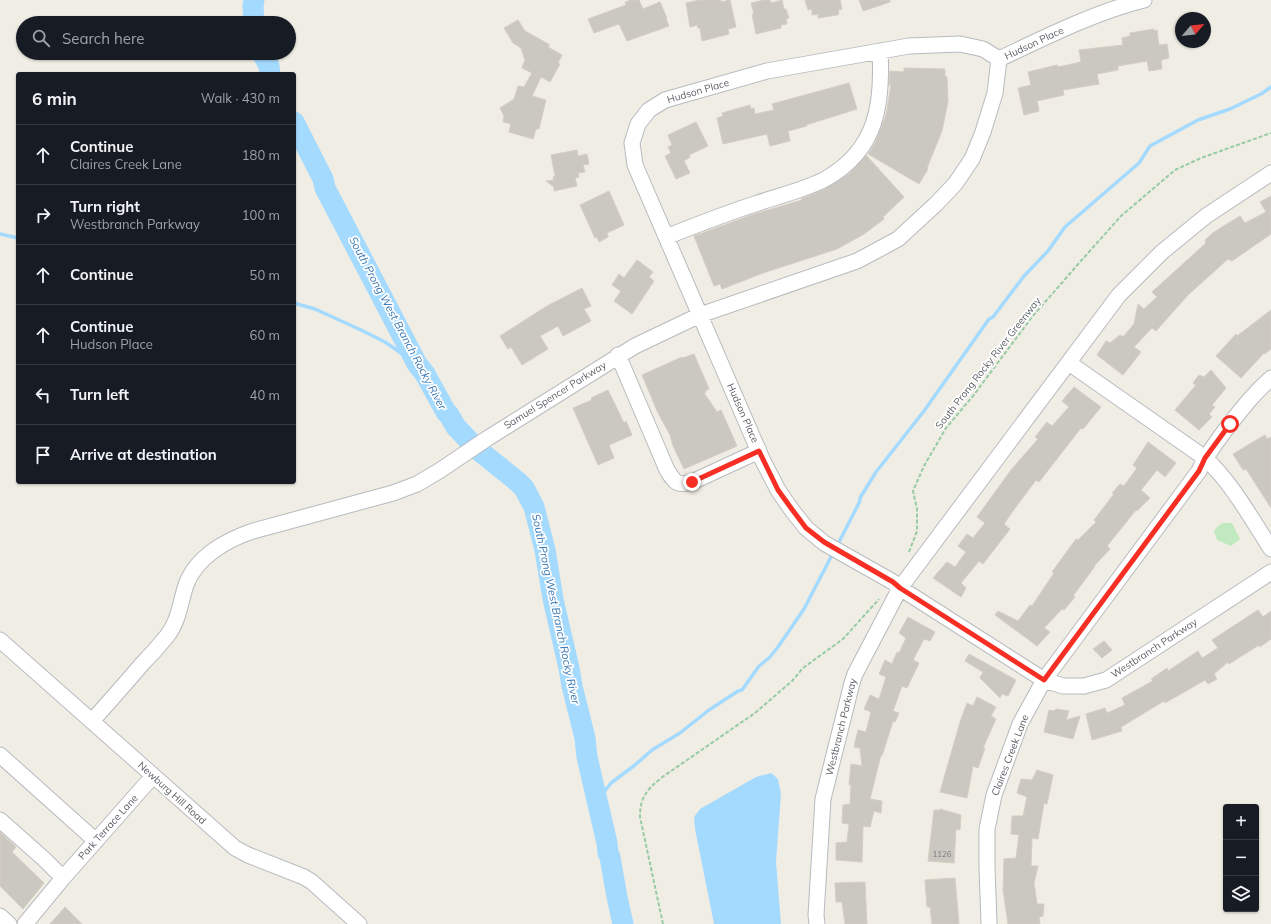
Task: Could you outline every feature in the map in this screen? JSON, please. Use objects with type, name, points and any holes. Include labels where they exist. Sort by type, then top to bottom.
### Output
[{"type":"street","name":"Hudson Place","points":[[900,588],[893,582],[824,542],[806,528],[778,490],[759,451],[634,165],[632,143],[638,124],[649,110],[665,100],[767,71],[909,46],[960,44],[983,49],[999,59],[1047,36],[1128,4],[1144,0]]},
{"type":"street","points":[[666,237],[732,211],[826,179],[838,170],[858,152],[872,128],[878,105],[881,79],[880,51]]},
{"type":"street","name":"Samuel Spencer Parkway","points":[[92,722],[168,636],[179,612],[188,579],[196,566],[213,551],[232,539],[248,533],[405,488],[428,478],[618,355],[635,346],[700,315],[857,261],[898,239],[955,184],[972,158],[983,132],[995,93],[999,59]]},
{"type":"street","points":[[900,588],[1119,295],[1162,252],[1206,216],[1271,173]]},
{"type":"street","points":[[618,355],[667,470],[673,480],[679,484],[692,482],[759,451]]},
{"type":"street","points":[[1068,363],[1205,458],[1225,481],[1271,549]]},
{"type":"street","name":"Claires Creek Lane","points":[[989,924],[987,829],[994,795],[1020,724],[1044,680],[1199,471],[1205,458],[1255,392],[1269,384]]},
{"type":"street","name":"Westbranch Parkway","points":[[817,924],[816,915],[822,799],[855,674],[900,588],[1044,680],[1063,686],[1084,686],[1106,680],[1271,572]]},
{"type":"street","name":"Newburg Hill Road","points":[[0,640],[235,848],[248,855],[304,877],[312,882],[359,924]]},
{"type":"street","points":[[0,755],[96,841]]},
{"type":"street","name":"Park Terrace Lane","points":[[25,924],[62,878],[153,776]]},
{"type":"street","points":[[0,820],[44,859],[62,878]]},
{"type":"street","points":[[0,916],[9,924]]},
{"type":"path","name":"South Prong Rocky River Greenway","points":[[906,559],[917,531],[917,509],[913,491],[924,466],[946,428],[973,396],[1032,317],[1121,216],[1175,170],[1188,163],[1271,133]]},
{"type":"path","points":[[663,924],[640,817],[640,806],[650,787],[755,713],[775,697],[803,668],[843,639],[878,599]]},
{"type":"green space","points":[[1223,523],[1232,523],[1240,539],[1231,546],[1217,540],[1214,531]]},
{"type":"water","points":[[771,773],[778,779],[781,794],[776,862],[781,924],[714,924],[695,829],[694,817],[700,809],[756,777]]},
{"type":"building","points":[[639,0],[643,9],[660,2],[669,26],[627,41],[619,24],[594,33],[588,19],[626,5],[625,2]]},
{"type":"building","points":[[699,0],[721,0],[721,2],[730,0],[736,27],[728,29],[729,34],[702,41],[700,28],[698,28],[697,25],[690,27],[686,3]]},
{"type":"building","points":[[770,0],[771,3],[782,0],[784,9],[786,9],[789,18],[786,19],[787,24],[781,25],[781,28],[756,34],[752,14],[754,14],[751,3]]},
{"type":"building","points":[[805,0],[840,0],[842,9],[838,10],[839,14],[837,15],[818,18],[818,14],[812,15],[812,9],[808,10]]},
{"type":"building","points":[[859,0],[890,0],[890,2],[863,11]]},
{"type":"building","points":[[518,20],[525,31],[550,45],[548,47],[562,55],[558,63],[560,64],[550,82],[541,77],[532,96],[546,100],[539,129],[536,129],[533,139],[509,132],[511,124],[503,122],[504,116],[500,108],[514,99],[518,86],[524,87],[532,73],[522,68],[525,60],[521,48],[513,43],[504,28]]},
{"type":"building","points":[[1154,29],[1154,31],[1157,30],[1159,45],[1167,44],[1169,58],[1161,60],[1162,69],[1149,71],[1147,61],[1118,66],[1118,70],[1097,74],[1099,84],[1063,90],[1064,95],[1037,101],[1039,111],[1024,115],[1018,88],[1031,85],[1028,72],[1057,65],[1058,67],[1081,62],[1079,50],[1123,45],[1122,38],[1130,36],[1130,33]]},
{"type":"building","points":[[904,68],[945,69],[945,76],[947,77],[948,101],[942,131],[927,168],[928,169],[919,184],[868,154],[875,143],[886,115],[891,85],[889,85],[890,71],[904,72]]},
{"type":"building","points":[[849,83],[857,109],[788,131],[790,141],[770,146],[767,134],[723,144],[717,118],[723,116],[722,113],[750,105],[751,109],[754,108],[755,114],[774,110],[772,104]]},
{"type":"building","points":[[696,122],[708,146],[689,155],[690,157],[684,161],[690,173],[676,179],[665,156],[671,153],[668,147],[672,145],[668,135]]},
{"type":"building","points":[[577,150],[578,156],[587,154],[589,164],[583,165],[585,172],[578,173],[579,177],[575,178],[577,186],[554,191],[554,187],[546,181],[554,180],[553,177],[555,176],[551,155]]},
{"type":"building","points":[[866,155],[904,197],[883,217],[884,219],[864,234],[837,249],[763,273],[722,289],[720,284],[714,286],[694,236],[754,214],[802,200],[801,199],[823,190],[849,174]]},
{"type":"building","points":[[609,191],[624,225],[607,233],[608,237],[599,242],[597,237],[595,238],[580,205]]},
{"type":"building","points":[[1271,196],[1271,234],[1232,261],[1228,259],[1188,295],[1156,331],[1152,328],[1134,347],[1141,352],[1123,375],[1097,355],[1106,341],[1110,343],[1120,335],[1123,337],[1134,324],[1138,304],[1144,309],[1157,297],[1152,292],[1206,243],[1205,240],[1214,232],[1240,216],[1245,223],[1266,212],[1260,202]]},
{"type":"building","points":[[637,260],[653,272],[649,277],[654,281],[632,314],[614,301],[621,291],[612,285],[619,274],[624,278]]},
{"type":"building","points":[[582,288],[591,306],[584,309],[591,321],[563,336],[558,326],[540,336],[548,349],[522,365],[511,347],[508,349],[500,336],[547,306]]},
{"type":"building","points":[[1271,310],[1271,349],[1265,354],[1264,353],[1241,378],[1216,356],[1236,334],[1237,336]]},
{"type":"building","points":[[694,354],[709,389],[704,393],[717,412],[721,410],[737,446],[684,469],[642,375],[682,357],[683,358]]},
{"type":"building","points":[[1211,370],[1226,388],[1212,405],[1215,407],[1209,414],[1212,417],[1199,430],[1175,410],[1196,385],[1193,383],[1199,375],[1204,377]]},
{"type":"building","points":[[1074,387],[1101,407],[1083,429],[1081,428],[1039,482],[1036,480],[1013,511],[1004,524],[1010,529],[983,564],[979,561],[961,583],[966,588],[961,597],[933,578],[947,562],[955,567],[966,552],[958,546],[967,534],[973,538],[985,523],[977,517],[1011,470],[1038,439],[1035,437],[1047,422],[1052,426],[1069,407],[1062,401]]},
{"type":"building","points":[[608,390],[624,423],[626,421],[632,435],[609,445],[614,458],[598,465],[573,408],[592,400],[591,398]]},
{"type":"building","points":[[1265,435],[1267,439],[1271,437],[1271,508],[1246,469],[1243,470],[1233,454]]},
{"type":"building","points":[[1148,442],[1176,463],[1165,477],[1157,470],[1141,490],[1150,498],[1137,511],[1136,510],[1107,546],[1110,549],[1094,566],[1073,596],[1075,597],[1064,610],[1062,609],[1044,628],[1050,632],[1037,646],[995,615],[998,611],[1018,621],[1030,605],[1032,606],[1054,573],[1052,572],[1076,539],[1078,540],[1096,522],[1094,520],[1114,494],[1112,493],[1120,484],[1124,486],[1137,468],[1133,465]]},
{"type":"building","points":[[1258,610],[1263,617],[1271,611],[1271,639],[1260,647],[1259,645],[1229,664],[1228,662],[1214,674],[1217,679],[1208,684],[1205,680],[1165,703],[1164,701],[1121,727],[1122,731],[1092,740],[1086,714],[1105,708],[1107,713],[1125,705],[1122,698],[1153,681],[1151,679],[1167,668],[1168,671],[1198,651],[1202,658],[1218,648],[1212,640]]},
{"type":"building","points":[[908,617],[935,632],[930,641],[924,639],[913,660],[919,663],[907,688],[902,686],[893,711],[899,713],[895,722],[893,721],[882,756],[881,755],[870,799],[882,801],[881,813],[874,811],[870,827],[863,826],[862,862],[836,860],[836,843],[847,842],[849,824],[842,823],[843,805],[850,804],[851,785],[849,785],[851,764],[862,766],[860,748],[854,747],[858,730],[866,732],[871,712],[864,709],[870,695],[879,699],[886,677],[879,674],[885,660],[892,664],[897,652],[899,653],[906,638],[899,633]]},
{"type":"building","points":[[1104,641],[1112,650],[1102,658],[1093,649]]},
{"type":"building","points":[[969,654],[1016,680],[1008,696],[1002,694],[1000,698],[980,678],[983,672],[965,661]]},
{"type":"building","points":[[977,697],[996,707],[991,716],[996,719],[983,748],[985,748],[978,768],[973,766],[967,798],[940,792],[967,703],[973,706]]},
{"type":"building","points":[[1056,709],[1069,711],[1066,720],[1080,716],[1073,739],[1044,732],[1049,710],[1054,711]]},
{"type":"building","points":[[1037,770],[1053,775],[1047,804],[1044,803],[1038,839],[1032,838],[1031,866],[1038,866],[1034,883],[1037,904],[1044,904],[1043,916],[1039,917],[1040,924],[1008,924],[1003,890],[1004,859],[1016,858],[1019,835],[1011,834],[1012,816],[1023,816],[1027,797],[1017,793],[1021,779],[1032,780]]},
{"type":"building","points":[[940,809],[961,815],[960,830],[956,829],[954,863],[928,861],[934,810]]},
{"type":"building","points":[[0,832],[16,847],[12,852],[44,883],[23,909],[0,886]]},
{"type":"building","points":[[955,878],[959,924],[932,924],[930,907],[927,907],[925,880]]},
{"type":"building","points":[[865,882],[867,924],[845,924],[842,902],[836,902],[835,883]]},
{"type":"building","points":[[65,907],[82,924],[50,924]]},
{"type":"waterway","name":"South Prong West Branch Rocky River","points":[[254,0],[254,16]]},
{"type":"waterway","name":"South Prong West Branch Rocky River","points":[[266,60],[270,72]]},
{"type":"waterway","points":[[837,546],[860,501],[860,498],[876,472],[924,411],[989,319],[993,317],[1024,276],[1048,251],[1065,227],[1139,163],[1150,146],[1198,120],[1230,109],[1261,94],[1271,87]]},
{"type":"waterway","name":"South Prong West Branch Rocky River","points":[[296,126],[323,179],[325,188],[417,364],[425,374],[446,412],[456,427],[477,449],[524,488],[534,507],[545,550],[553,599],[585,738],[587,757],[607,843],[623,924]]},
{"type":"waterway","points":[[0,234],[16,238]]},
{"type":"waterway","points":[[296,303],[315,309],[385,342],[417,364]]},
{"type":"waterway","points":[[597,801],[611,783],[652,750],[680,733],[709,710],[738,691],[742,690],[759,666],[769,658],[778,647],[804,609],[833,553]]},
{"type":"route","points":[[692,482],[759,451],[778,490],[806,528],[824,542],[893,582],[900,588],[1044,680],[1199,471],[1205,458],[1230,424]]}]
